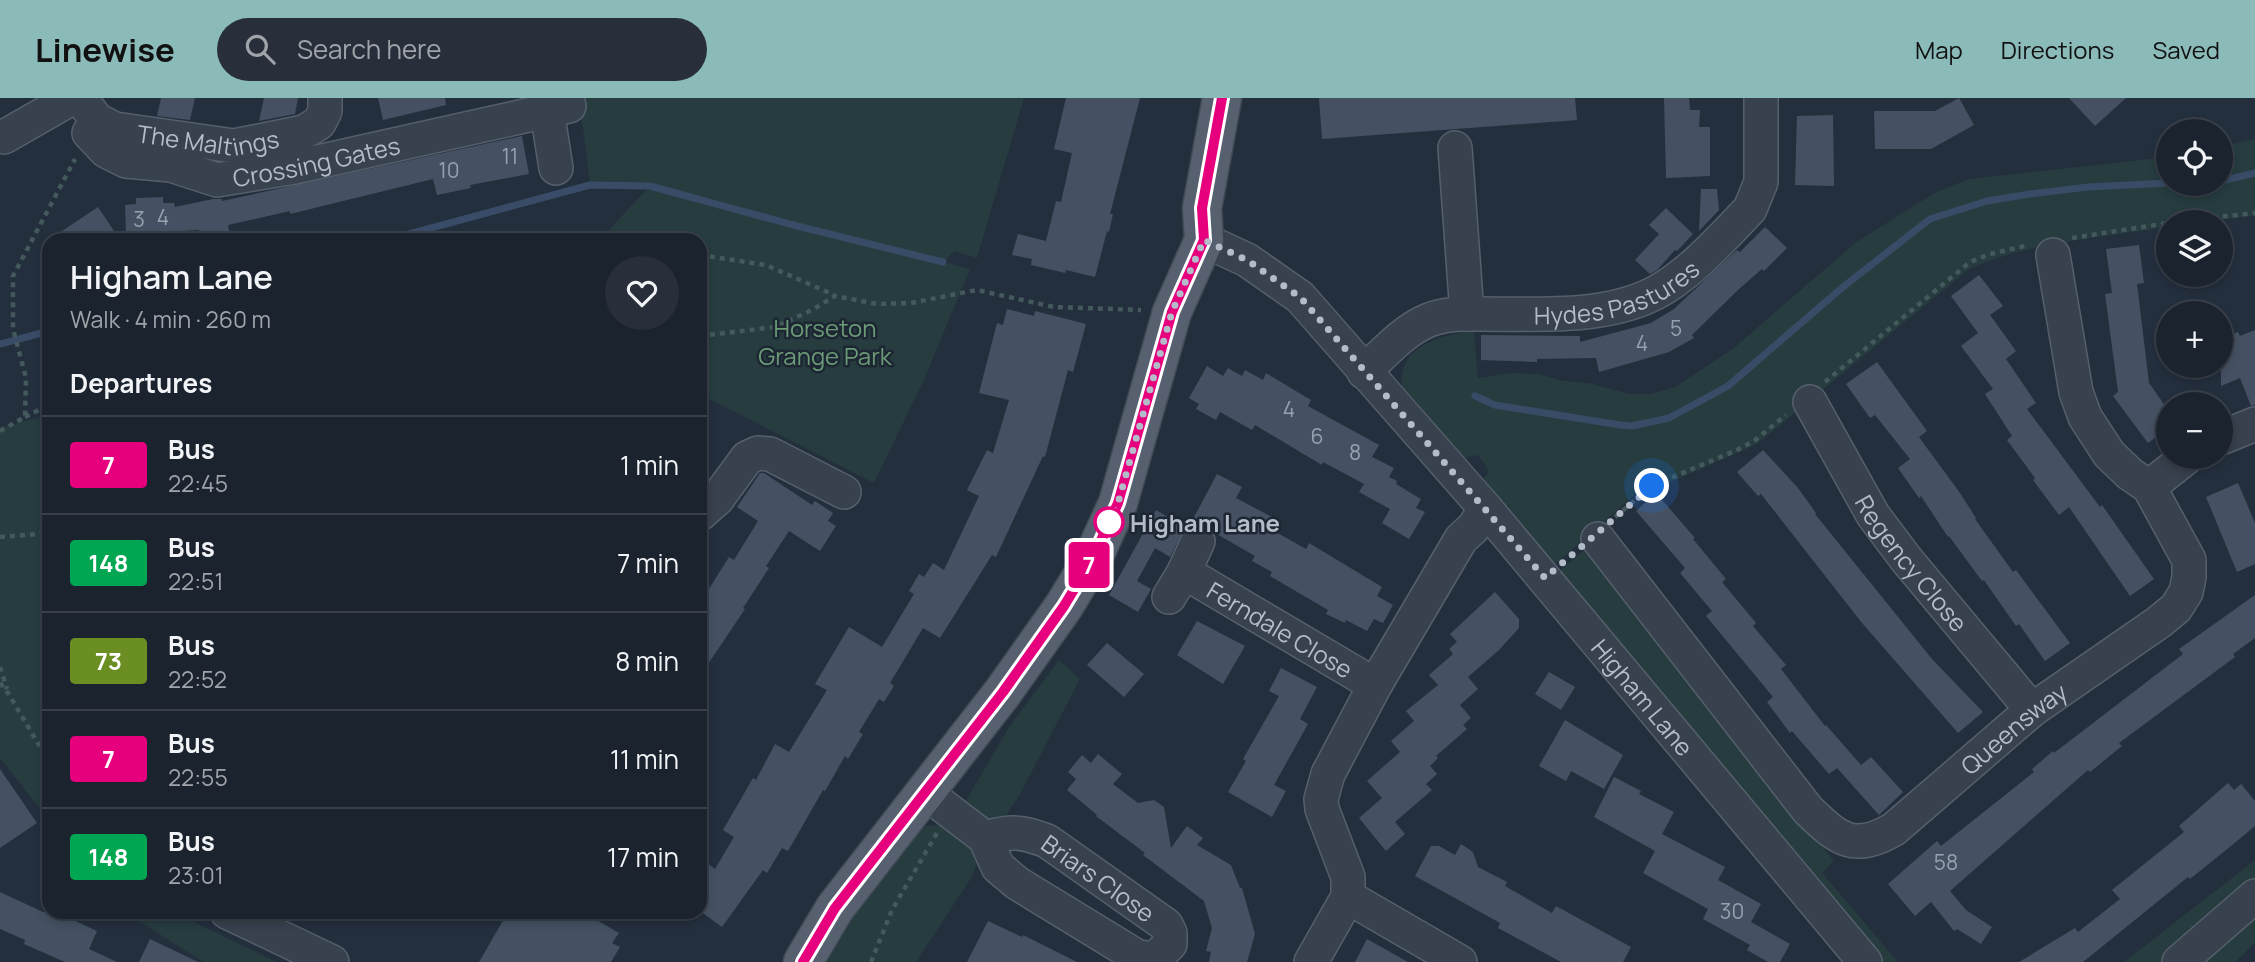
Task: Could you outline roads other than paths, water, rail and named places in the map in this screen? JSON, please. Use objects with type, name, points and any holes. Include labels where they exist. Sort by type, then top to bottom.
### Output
[{"type":"main road","points":[[803,962],[835,908],[939,802],[1093,558],[1118,503],[1172,312],[1204,240],[1202,208],[1222,98]]},
{"type":"street","points":[[2,136],[72,98]]},
{"type":"street","name":"The Maltings","points":[[89,117],[115,129],[234,146],[304,132],[319,123],[325,111],[325,98]]},
{"type":"street","name":"Hydes Pastures","points":[[1364,372],[1409,332],[1428,320],[1467,314],[1590,312],[1624,305],[1654,293],[1684,274],[1750,209],[1757,195],[1761,182],[1761,98]]},
{"type":"street","name":"Crossing Gates","points":[[89,117],[106,151],[126,161],[171,164],[218,180],[295,167],[558,108],[556,168]]},
{"type":"street","points":[[1455,148],[1467,314]]},
{"type":"street","name":"Higham Lane","points":[[1204,240],[1247,260],[1300,297],[1486,509],[1865,962]]},
{"type":"street","name":"Queensway","points":[[1606,529],[1808,810],[1833,834],[1863,842],[1877,839],[1894,829],[2032,710],[2159,622],[2176,608],[2186,592],[2189,560],[2149,487],[2109,454],[2085,417],[2076,392],[2052,246]]},
{"type":"street","name":"Regency Close","points":[[1805,402],[1873,515],[1913,568],[2032,710]]},
{"type":"street","points":[[2233,433],[2255,424]]},
{"type":"street","points":[[708,507],[747,458],[758,453],[770,454],[844,492]]},
{"type":"street","points":[[2149,487],[2172,469]]},
{"type":"street","name":"Ferndale Close","points":[[1348,897],[1348,877],[1322,809],[1321,799],[1328,774],[1375,685],[1461,539],[1473,528],[1486,509]]},
{"type":"street","name":"Ferndale Close","points":[[1198,541],[1177,585],[1375,685]]},
{"type":"street","name":"Briars Close","points":[[939,802],[985,838],[998,867],[1017,883],[1139,957],[1155,959],[1170,944],[1170,933],[1166,925],[1047,841],[1028,833],[1009,832],[985,838]]},
{"type":"street","points":[[2179,962],[2255,896]]},
{"type":"street","points":[[1311,962],[1348,897],[1460,962]]},
{"type":"street","points":[[258,919],[275,923],[332,962]]},
{"type":"waterway","points":[[2233,178],[2255,173]]},
{"type":"waterway","points":[[1475,396],[1495,405],[1620,425],[1632,426],[1669,418],[1728,386],[1843,287],[1930,219],[1987,201],[2030,194],[2088,187],[2156,184]]},
{"type":"waterway","points":[[413,233],[590,185],[650,186],[943,262]]},
{"type":"waterway","points":[[0,344],[42,333]]},
{"type":"place","name":"Higham Lane","points":[[1109,522]]},
{"type":"park label","name":"Horseton Grange Park","points":[[825,341]]}]
